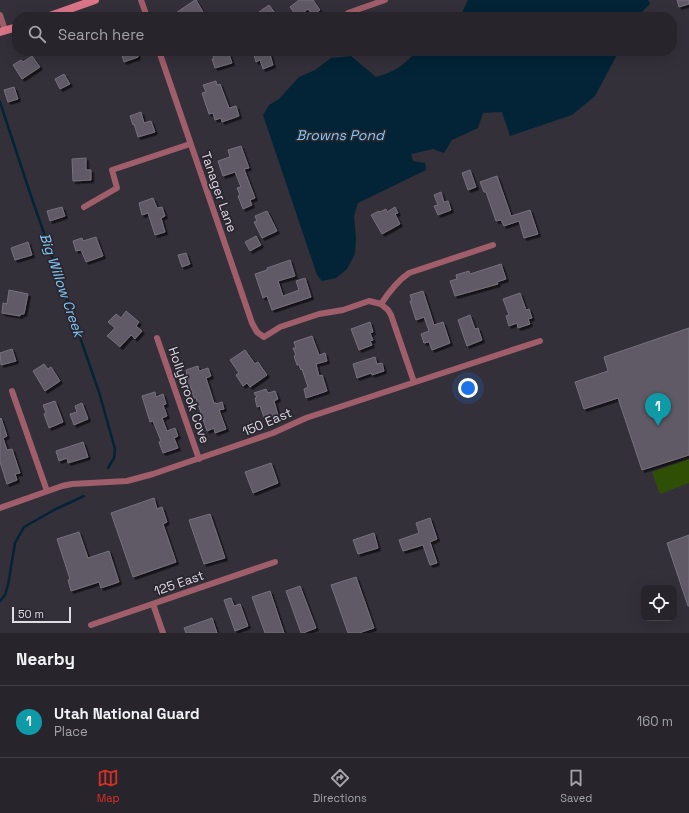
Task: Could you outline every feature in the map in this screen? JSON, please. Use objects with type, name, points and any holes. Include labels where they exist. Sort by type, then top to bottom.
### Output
[{"type":"main road","points":[[61,12],[95,0]]},
{"type":"street","points":[[141,0],[145,12]]},
{"type":"street","points":[[364,0],[366,7]]},
{"type":"street","points":[[351,12],[385,0]]},
{"type":"street","points":[[0,15],[3,31]]},
{"type":"street","name":"Tanager Lane","points":[[161,56],[252,323],[257,332],[264,337],[280,327],[319,314],[343,310],[369,301],[381,304]]},
{"type":"street","points":[[84,207],[117,188],[112,170],[190,144]]},
{"type":"street","points":[[414,382],[391,315],[381,304],[394,285],[409,273],[493,245]]},
{"type":"street","name":"Hollybrook Cove","points":[[157,338],[199,459]]},
{"type":"street","name":"150 East","points":[[0,508],[47,491],[72,484],[127,481],[140,478],[274,433],[306,418],[540,341]]},
{"type":"street","points":[[12,390],[47,491]]},
{"type":"street","name":"125 East","points":[[91,625],[275,562]]},
{"type":"street","points":[[153,604],[163,633]]},
{"type":"green space","points":[[689,459],[689,483],[660,494],[652,472]]},
{"type":"water","points":[[468,0],[648,0],[650,4],[642,12],[462,12]]},
{"type":"water","name":"Browns Pond","points":[[351,56],[376,77],[398,68],[412,56],[616,56],[595,96],[572,115],[510,136],[502,112],[483,113],[478,128],[452,140],[444,153],[433,149],[411,154],[413,161],[425,163],[426,170],[358,203],[354,216],[356,239],[355,254],[347,269],[336,278],[322,281],[317,275],[263,115],[269,105],[279,99],[299,77],[315,70],[331,58]]},
{"type":"building","points":[[195,0],[203,12],[177,12]]},
{"type":"building","points":[[299,0],[313,0],[320,10],[317,12],[310,12],[308,9],[304,12],[294,12],[290,7]]},
{"type":"building","points":[[677,0],[689,0],[689,4],[679,7]]},
{"type":"building","points":[[269,5],[274,12],[259,12]]},
{"type":"building","points":[[32,56],[40,67],[22,79],[13,65],[21,60],[23,62]]},
{"type":"building","points":[[122,56],[138,56],[138,57],[124,62]]},
{"type":"building","points":[[213,56],[230,56],[232,63],[215,68],[212,59],[214,59]]},
{"type":"building","points":[[254,56],[270,56],[273,65],[263,69],[260,60],[256,62]]},
{"type":"building","points":[[64,74],[70,84],[60,89],[55,79]]},
{"type":"building","points":[[216,81],[217,85],[220,84],[229,108],[236,106],[239,116],[222,122],[221,118],[215,120],[213,113],[209,114],[202,93],[206,92],[203,85]]},
{"type":"building","points":[[14,87],[18,99],[8,102],[4,90]]},
{"type":"building","points":[[141,112],[144,123],[151,121],[155,132],[138,137],[130,116]]},
{"type":"building","points":[[241,146],[249,168],[244,169],[255,198],[250,200],[252,205],[243,209],[238,196],[240,195],[237,188],[241,187],[235,172],[223,176],[218,161],[230,157],[228,150]]},
{"type":"building","points":[[86,158],[86,170],[91,170],[91,180],[73,181],[72,159]]},
{"type":"building","points":[[470,170],[476,187],[468,190],[462,173]]},
{"type":"building","points":[[497,176],[511,216],[530,210],[538,234],[524,238],[519,221],[504,226],[501,220],[496,221],[486,192],[484,192],[480,182]]},
{"type":"building","points":[[441,192],[444,202],[448,201],[451,210],[438,215],[434,206],[438,205],[434,195]]},
{"type":"building","points":[[153,198],[157,208],[162,207],[165,216],[161,218],[165,232],[155,235],[148,213],[142,215],[139,203]]},
{"type":"building","points":[[62,207],[65,216],[50,221],[47,211]]},
{"type":"building","points":[[395,207],[398,213],[395,214],[400,224],[382,234],[371,215],[386,209],[387,212]]},
{"type":"building","points":[[267,211],[277,231],[262,238],[254,222],[257,221],[255,216]]},
{"type":"building","points":[[256,236],[261,245],[250,251],[245,242]]},
{"type":"building","points":[[96,237],[103,256],[86,262],[81,250],[76,251],[73,241],[82,238],[83,241]]},
{"type":"building","points":[[28,242],[32,255],[15,260],[11,248]]},
{"type":"building","points":[[186,253],[190,264],[182,267],[178,255]]},
{"type":"building","points":[[290,260],[295,276],[278,281],[283,296],[299,290],[296,281],[305,278],[311,297],[272,310],[267,296],[263,298],[255,274]]},
{"type":"building","points":[[501,264],[506,279],[497,282],[498,284],[455,296],[450,281],[457,279],[456,275],[469,271],[470,274]]},
{"type":"building","points":[[9,290],[28,294],[24,314],[21,314],[20,316],[2,313],[3,303],[7,304]]},
{"type":"building","points":[[423,291],[434,325],[443,322],[450,343],[432,350],[429,342],[424,343],[421,334],[429,331],[424,317],[416,320],[410,301],[412,301],[410,295]]},
{"type":"building","points":[[520,293],[526,310],[529,309],[532,318],[528,319],[530,324],[518,328],[517,323],[509,326],[506,316],[509,315],[503,299]]},
{"type":"building","points":[[126,311],[139,322],[136,326],[142,331],[135,339],[131,335],[120,347],[107,336],[115,328],[108,322],[116,314],[121,318]]},
{"type":"building","points":[[470,315],[475,329],[478,328],[482,340],[467,346],[458,320]]},
{"type":"building","points":[[370,322],[373,332],[370,333],[373,340],[370,341],[372,345],[359,350],[351,329]]},
{"type":"building","points":[[689,328],[689,455],[642,470],[618,398],[584,409],[575,382],[608,371],[604,357]]},
{"type":"building","points":[[312,336],[319,355],[325,353],[327,361],[316,364],[319,376],[322,375],[327,391],[306,398],[304,389],[308,387],[302,369],[301,370],[299,365],[297,365],[294,356],[296,355],[293,348],[296,348],[294,342]]},
{"type":"building","points":[[12,349],[16,361],[1,365],[0,353]]},
{"type":"building","points":[[245,350],[255,364],[258,362],[267,375],[250,387],[247,383],[243,386],[236,375],[239,373],[230,360]]},
{"type":"building","points":[[375,357],[377,364],[382,363],[384,371],[372,375],[371,373],[357,378],[353,364]]},
{"type":"building","points":[[44,364],[48,369],[51,367],[60,381],[45,391],[33,371]]},
{"type":"building","points":[[198,366],[199,371],[208,368],[211,376],[206,378],[214,403],[216,404],[222,402],[224,409],[219,410],[226,429],[215,433],[214,428],[207,431],[196,398],[194,398],[190,385],[188,386],[184,376],[187,375],[186,370]]},
{"type":"building","points":[[266,389],[268,393],[275,391],[278,399],[274,401],[278,415],[265,420],[260,406],[257,407],[255,398],[257,397],[254,393]]},
{"type":"building","points":[[155,392],[156,397],[163,394],[166,404],[163,405],[167,416],[162,418],[167,431],[175,428],[178,436],[174,438],[178,448],[163,453],[159,442],[161,441],[153,421],[150,422],[142,396]]},
{"type":"building","points":[[55,401],[63,422],[49,428],[44,414],[46,413],[43,405]]},
{"type":"building","points":[[82,403],[88,419],[74,425],[70,414],[77,412],[75,406]]},
{"type":"building","points":[[1,418],[7,436],[3,438],[7,450],[12,449],[20,473],[15,474],[17,480],[7,484],[0,462]]},
{"type":"building","points":[[83,442],[88,457],[68,463],[67,458],[59,461],[56,451]]},
{"type":"building","points":[[271,463],[278,483],[253,493],[245,472]]},
{"type":"building","points":[[154,498],[157,509],[162,507],[167,522],[163,524],[176,562],[133,577],[111,513]]},
{"type":"building","points":[[210,514],[225,558],[204,564],[189,520]]},
{"type":"building","points":[[430,518],[437,539],[430,542],[437,563],[430,565],[423,545],[403,551],[399,540],[419,533],[416,523]]},
{"type":"building","points":[[79,532],[88,558],[109,551],[119,582],[101,588],[99,582],[71,591],[68,580],[70,579],[57,539]]},
{"type":"building","points":[[374,533],[378,548],[358,554],[353,540]]},
{"type":"building","points":[[689,535],[689,606],[688,606],[667,543]]},
{"type":"building","points":[[356,577],[374,628],[359,633],[348,633],[331,585]]},
{"type":"building","points":[[300,586],[316,628],[303,633],[301,633],[286,591]]},
{"type":"building","points":[[270,591],[284,633],[265,633],[252,597]]},
{"type":"building","points":[[231,598],[234,606],[240,604],[248,626],[235,631],[224,600]]},
{"type":"building","points":[[212,618],[217,633],[186,633],[184,628]]},
{"type":"waterway","name":"Big Willow Creek","points":[[0,102],[99,392],[115,449],[114,458],[108,468]]},
{"type":"waterway","name":"Big Willow Creek","points":[[0,601],[5,595],[8,585],[15,543],[24,527],[54,510],[84,496]]},
{"type":"place","name":"Utah National Guard","points":[[658,426]]}]
